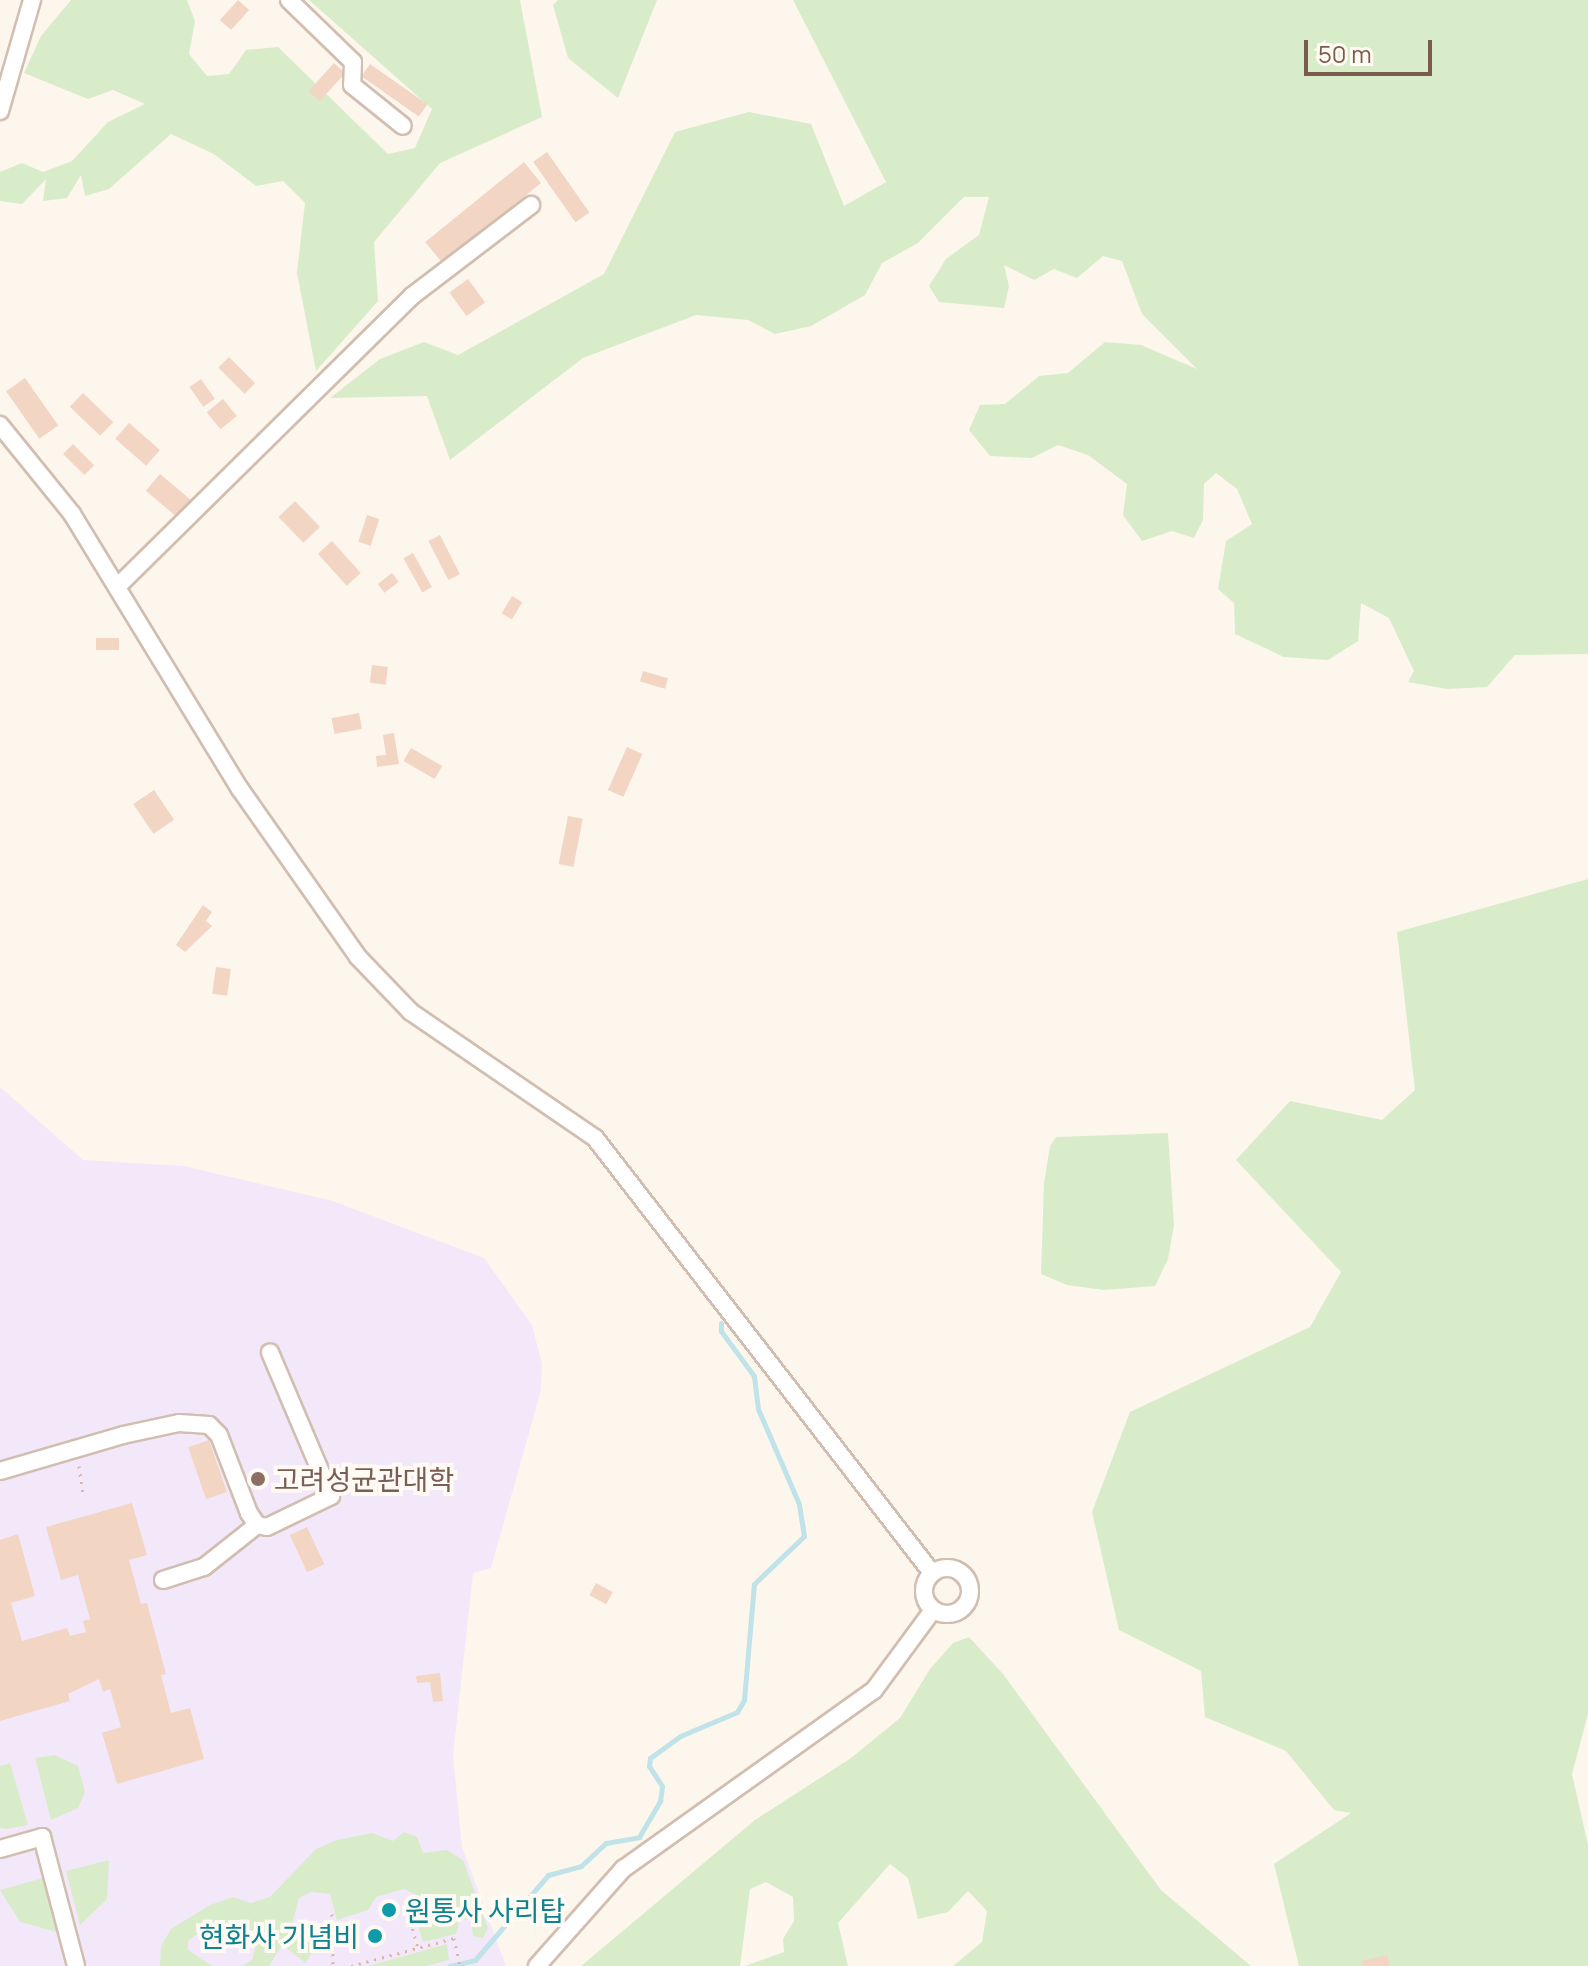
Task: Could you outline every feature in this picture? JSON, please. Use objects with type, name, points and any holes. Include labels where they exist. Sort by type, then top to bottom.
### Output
[{"type":"street","points":[[0,111],[32,0]]},
{"type":"street","points":[[289,0],[353,62],[352,85],[403,126]]},
{"type":"street","points":[[118,586],[412,296],[531,205]]},
{"type":"street","points":[[0,425],[72,514],[240,789],[358,957],[411,1012],[595,1138],[932,1573]]},
{"type":"street","points":[[163,1580],[204,1567],[257,1525],[267,1527],[331,1496],[270,1352]]},
{"type":"street","points":[[0,1471],[76,1448],[179,1423],[209,1425],[219,1435],[257,1525]]},
{"type":"street","points":[[951,1568],[967,1580],[970,1591],[962,1609],[942,1614],[933,1610],[923,1592],[932,1573],[951,1568]]},
{"type":"street","points":[[537,1966],[623,1869],[874,1690],[933,1610]]},
{"type":"street","points":[[0,1849],[42,1837],[76,1966]]},
{"type":"path","points":[[76,1448],[83,1494]]},
{"type":"path","points":[[408,1913],[418,1948]]},
{"type":"path","points":[[332,1914],[333,1966]]},
{"type":"path","points":[[351,1966],[454,1938],[460,1966]]},
{"type":"shaded area","name":"고려성균관대학","points":[[0,1087],[83,1160],[184,1166],[333,1201],[484,1258],[532,1325],[542,1364],[541,1390],[491,1568],[473,1573],[453,1756],[462,1847],[506,1966],[0,1966]]},
{"type":"green space","points":[[71,0],[187,0],[195,21],[189,54],[207,76],[229,74],[246,50],[278,47],[388,154],[415,148],[432,109],[309,0],[520,0],[542,117],[440,163],[374,242],[378,301],[316,371],[297,273],[305,203],[283,181],[256,186],[214,154],[171,134],[109,189],[85,196],[81,175],[67,198],[43,201],[46,179],[22,204],[0,201],[0,172],[22,163],[43,172],[72,161],[108,122],[145,104],[113,90],[88,99],[24,73],[41,36]]},
{"type":"green space","points":[[558,0],[657,0],[618,98],[568,58],[553,5]]},
{"type":"green space","points":[[793,0],[1588,0],[1588,654],[1515,655],[1487,687],[1447,689],[1408,682],[1414,671],[1389,618],[1361,603],[1358,641],[1328,660],[1284,657],[1235,634],[1234,603],[1218,589],[1226,541],[1252,524],[1237,489],[1216,473],[1204,484],[1203,520],[1194,538],[1172,531],[1142,541],[1123,515],[1127,484],[1088,455],[1058,445],[1032,458],[990,456],[969,430],[980,405],[1005,404],[1039,376],[1068,373],[1105,342],[1141,345],[1197,369],[1142,314],[1122,261],[1103,256],[1077,278],[1054,269],[1034,280],[1004,265],[1009,286],[1004,308],[939,302],[929,286],[946,259],[979,235],[989,197],[964,197],[918,243],[882,263],[865,295],[811,326],[775,334],[748,320],[696,315],[583,358],[450,460],[427,396],[330,398],[380,359],[424,342],[458,355],[604,274],[675,132],[749,112],[811,124],[844,206],[886,182]]},
{"type":"green space","points":[[1588,879],[1588,1714],[1572,1774],[1588,1845],[1588,1966],[1299,1966],[1274,1864],[1351,1813],[1334,1810],[1286,1751],[1205,1717],[1201,1671],[1119,1630],[1092,1512],[1130,1412],[1310,1327],[1341,1272],[1236,1160],[1290,1101],[1382,1120],[1415,1090],[1397,932]]},
{"type":"green space","points":[[1168,1133],[1174,1225],[1168,1259],[1155,1286],[1104,1290],[1067,1285],[1041,1274],[1044,1183],[1050,1146],[1056,1137]]},
{"type":"green space","points":[[969,1637],[1003,1674],[1161,1890],[1251,1966],[953,1966],[982,1942],[987,1911],[968,1891],[948,1912],[918,1919],[908,1878],[890,1864],[838,1923],[848,1966],[745,1966],[784,1952],[783,1939],[794,1921],[793,1897],[766,1882],[750,1889],[740,1966],[581,1966],[755,1820],[851,1758],[900,1718],[930,1669],[953,1643]]},
{"type":"green space","points":[[55,1755],[78,1766],[85,1792],[78,1808],[51,1820],[35,1758]]},
{"type":"green space","points":[[10,1763],[28,1825],[7,1829],[0,1828],[0,1766]]},
{"type":"green space","points":[[404,1832],[417,1837],[423,1853],[447,1850],[463,1860],[488,1928],[483,1938],[473,1936],[471,1919],[460,1920],[456,1934],[423,1942],[418,1925],[426,1914],[419,1896],[404,1889],[376,1897],[368,1910],[337,1920],[330,1894],[311,1892],[299,1898],[292,1924],[301,1936],[318,1942],[306,1963],[282,1945],[269,1966],[242,1966],[252,1960],[257,1941],[232,1925],[205,1928],[188,1941],[188,1950],[212,1966],[160,1966],[161,1946],[171,1929],[210,1905],[233,1897],[251,1903],[270,1897],[316,1849],[337,1840],[372,1833],[393,1841]]},
{"type":"green space","points":[[109,1860],[107,1899],[80,1925],[66,1871]]},
{"type":"green space","points":[[43,1878],[57,1932],[20,1922],[0,1890]]},
{"type":"green space","points":[[447,1944],[449,1960],[427,1966],[368,1966]]},
{"type":"building","points":[[238,0],[249,10],[231,30],[220,20]]},
{"type":"building","points":[[334,63],[345,73],[320,101],[309,91]]},
{"type":"building","points":[[370,64],[427,104],[419,116],[361,76]]},
{"type":"building","points":[[547,152],[589,213],[576,222],[533,162]]},
{"type":"building","points":[[524,162],[541,183],[442,263],[425,242]]},
{"type":"building","points":[[468,279],[485,302],[466,316],[449,293]]},
{"type":"building","points":[[229,357],[255,383],[245,394],[218,368]]},
{"type":"building","points":[[25,378],[58,426],[39,439],[6,391]]},
{"type":"building","points":[[201,379],[215,399],[203,407],[190,387]]},
{"type":"building","points":[[83,393],[113,422],[100,436],[70,407]]},
{"type":"building","points":[[223,399],[237,416],[221,429],[207,412]]},
{"type":"building","points":[[129,423],[160,450],[146,466],[115,439]]},
{"type":"building","points":[[73,444],[94,465],[84,475],[63,454]]},
{"type":"building","points":[[160,474],[191,500],[177,517],[146,491]]},
{"type":"building","points":[[295,501],[320,527],[303,543],[278,517]]},
{"type":"building","points":[[367,515],[379,519],[371,546],[358,542]]},
{"type":"building","points":[[440,535],[460,574],[448,580],[428,541]]},
{"type":"building","points":[[332,541],[361,573],[347,586],[318,554]]},
{"type":"building","points":[[413,553],[432,587],[422,592],[403,558]]},
{"type":"building","points":[[392,573],[399,582],[385,593],[378,584]]},
{"type":"building","points":[[512,596],[522,602],[512,619],[502,613]]},
{"type":"building","points":[[96,638],[119,638],[119,650],[96,650]]},
{"type":"building","points":[[372,665],[388,667],[386,685],[370,683]]},
{"type":"building","points":[[643,671],[668,678],[665,689],[640,682]]},
{"type":"building","points":[[359,713],[362,729],[335,734],[332,718]]},
{"type":"building","points":[[394,733],[399,764],[377,767],[376,756],[386,755],[383,735]]},
{"type":"building","points":[[627,747],[643,754],[623,797],[608,790]]},
{"type":"building","points":[[411,748],[442,766],[435,779],[404,761]]},
{"type":"building","points":[[154,790],[174,820],[153,834],[133,804]]},
{"type":"building","points":[[568,816],[583,819],[573,867],[559,864]]},
{"type":"building","points":[[203,905],[212,912],[206,921],[212,926],[185,952],[176,945]]},
{"type":"building","points":[[216,967],[231,969],[227,996],[212,994]]},
{"type":"building","points":[[209,1440],[227,1492],[206,1499],[188,1447]]},
{"type":"building","points":[[132,1503],[147,1555],[129,1560],[141,1604],[147,1603],[166,1674],[161,1675],[171,1713],[190,1708],[204,1759],[117,1784],[102,1733],[121,1727],[110,1689],[103,1692],[99,1679],[68,1694],[70,1701],[0,1721],[0,1540],[18,1534],[35,1596],[11,1603],[22,1641],[67,1628],[70,1636],[86,1632],[83,1621],[90,1619],[78,1575],[61,1580],[46,1527]]},
{"type":"building","points":[[307,1527],[324,1564],[307,1572],[290,1535]]},
{"type":"building","points":[[596,1583],[613,1592],[606,1604],[589,1595]]},
{"type":"building","points":[[440,1673],[443,1701],[433,1702],[430,1682],[417,1683],[416,1676]]},
{"type":"building","points":[[1387,1955],[1390,1966],[1362,1966],[1361,1961]]},
{"type":"waterway","points":[[450,1966],[475,1960],[548,1875],[581,1866],[606,1843],[639,1837],[660,1801],[662,1786],[649,1766],[650,1758],[680,1736],[737,1712],[744,1700],[754,1584],[804,1536],[799,1504],[758,1409],[754,1376],[721,1331],[721,1323]]},
{"type":"place","name":"고려성균관대학","points":[[258,1479]]},
{"type":"place","name":"원통사 사리탑","points":[[389,1910]]},
{"type":"place","name":"현화사 기념비","points":[[375,1936]]}]
